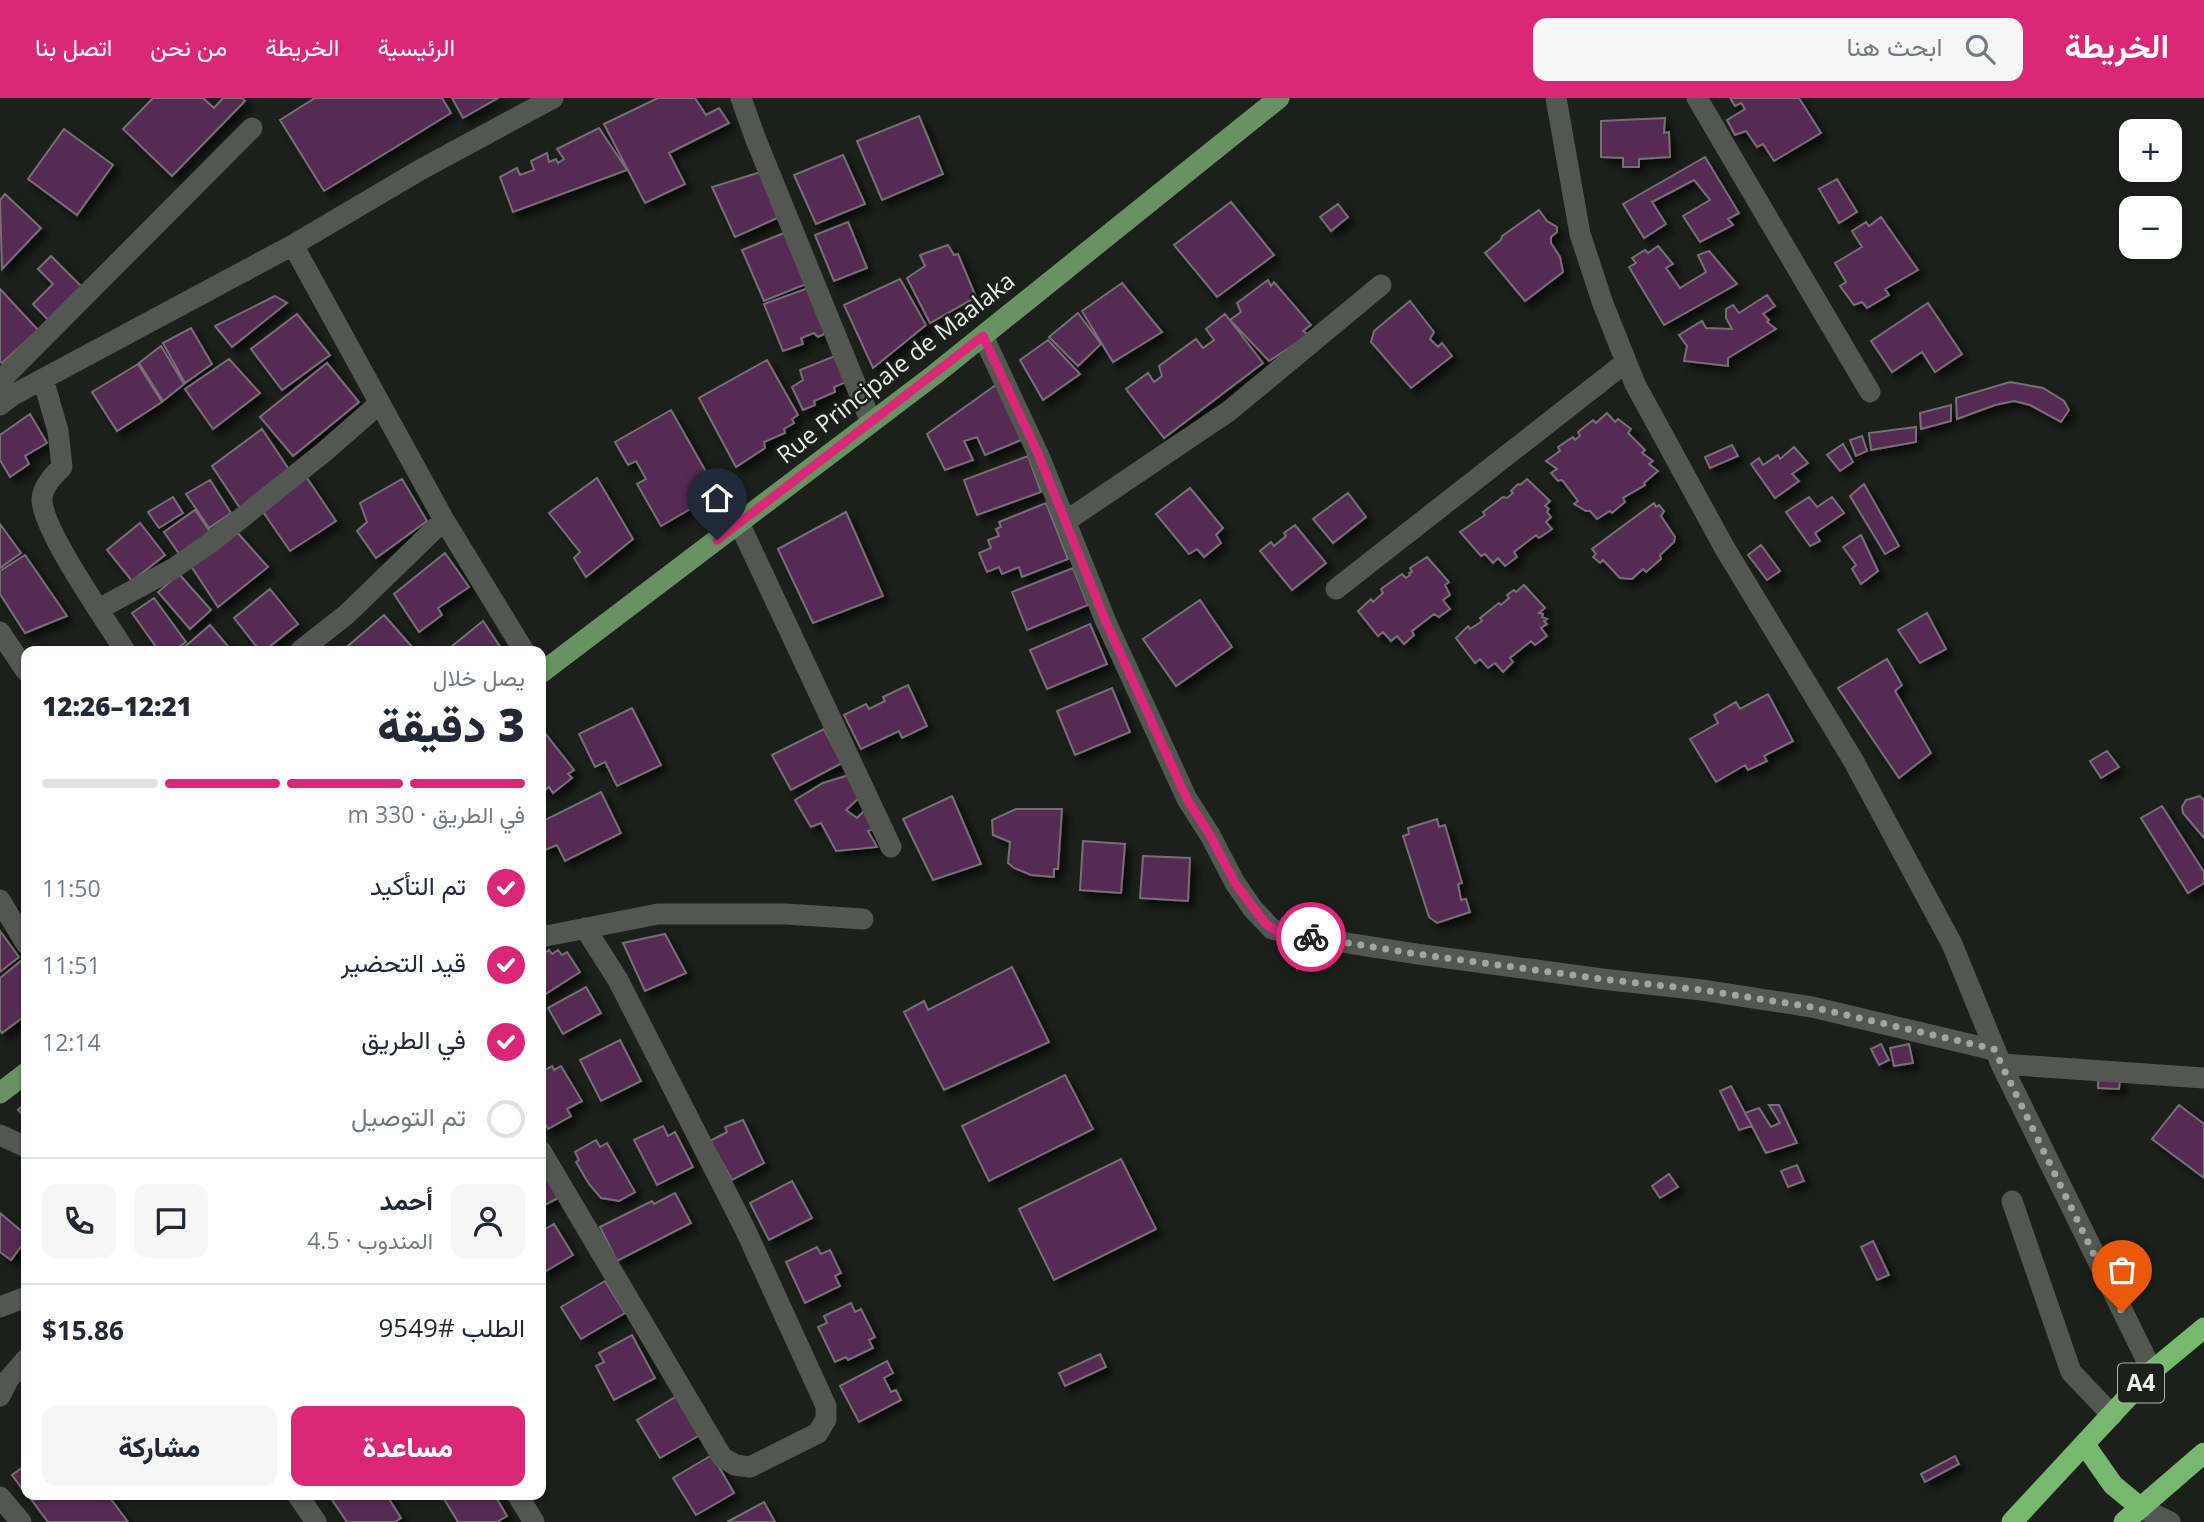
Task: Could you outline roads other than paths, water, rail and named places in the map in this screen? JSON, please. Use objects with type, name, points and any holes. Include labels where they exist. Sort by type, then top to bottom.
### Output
[{"type":"highway","name":"A4","points":[[2012,1522],[2152,1371],[2204,1328]]},
{"type":"highway","points":[[2085,1445],[2112,1485],[2141,1508]]},
{"type":"highway","points":[[2124,1522],[2204,1453]]},
{"type":"main road","name":"Rue Principale de Maalaka","points":[[546,669],[983,336],[1279,98]]},
{"type":"main road","points":[[0,1093],[21,1077]]},
{"type":"street","points":[[3,390],[43,379],[293,245],[420,170],[553,98]]},
{"type":"street","points":[[741,98],[755,140],[871,422]]},
{"type":"street","points":[[1556,98],[1580,234],[1603,304],[1635,384],[1724,547],[1853,760],[1906,855],[1952,944],[1997,1057],[2152,1371]]},
{"type":"street","points":[[1697,98],[1870,392]]},
{"type":"street","points":[[3,390],[252,128]]},
{"type":"street","points":[[293,245],[443,520],[521,646]]},
{"type":"street","points":[[1066,521],[1229,411],[1381,285]]},
{"type":"street","points":[[983,336],[1039,456],[1106,622],[1187,799],[1210,835],[1235,883],[1272,929],[1417,954],[1702,990],[1812,1007],[1997,1057],[2204,1078]]},
{"type":"street","points":[[1336,589],[1626,362]]},
{"type":"street","points":[[43,379],[62,452],[62,467],[47,484],[42,496],[43,514],[122,646]]},
{"type":"street","points":[[99,608],[174,568],[210,542],[324,452],[380,403]]},
{"type":"street","points":[[306,646],[347,614],[443,520]]},
{"type":"street","points":[[738,523],[891,847]]},
{"type":"street","points":[[0,632],[21,664]]},
{"type":"street","points":[[0,900],[21,936]]},
{"type":"street","points":[[546,936],[658,914],[786,914],[863,919]]},
{"type":"street","points":[[546,1159],[722,1457],[735,1465],[750,1467],[818,1433],[826,1419],[825,1406],[745,1229],[618,980],[585,928]]},
{"type":"street","points":[[0,1135],[21,1145]]},
{"type":"street","points":[[2012,1200],[2071,1372],[2112,1415]]},
{"type":"street","points":[[0,1307],[21,1299]]},
{"type":"street","points":[[0,1395],[21,1365]]},
{"type":"street","points":[[0,1497],[21,1522]]},
{"type":"street","points":[[301,1500],[316,1522]]},
{"type":"street","points":[[521,1500],[534,1522]]},
{"type":"street","points":[[2141,1508],[2170,1522]]}]
